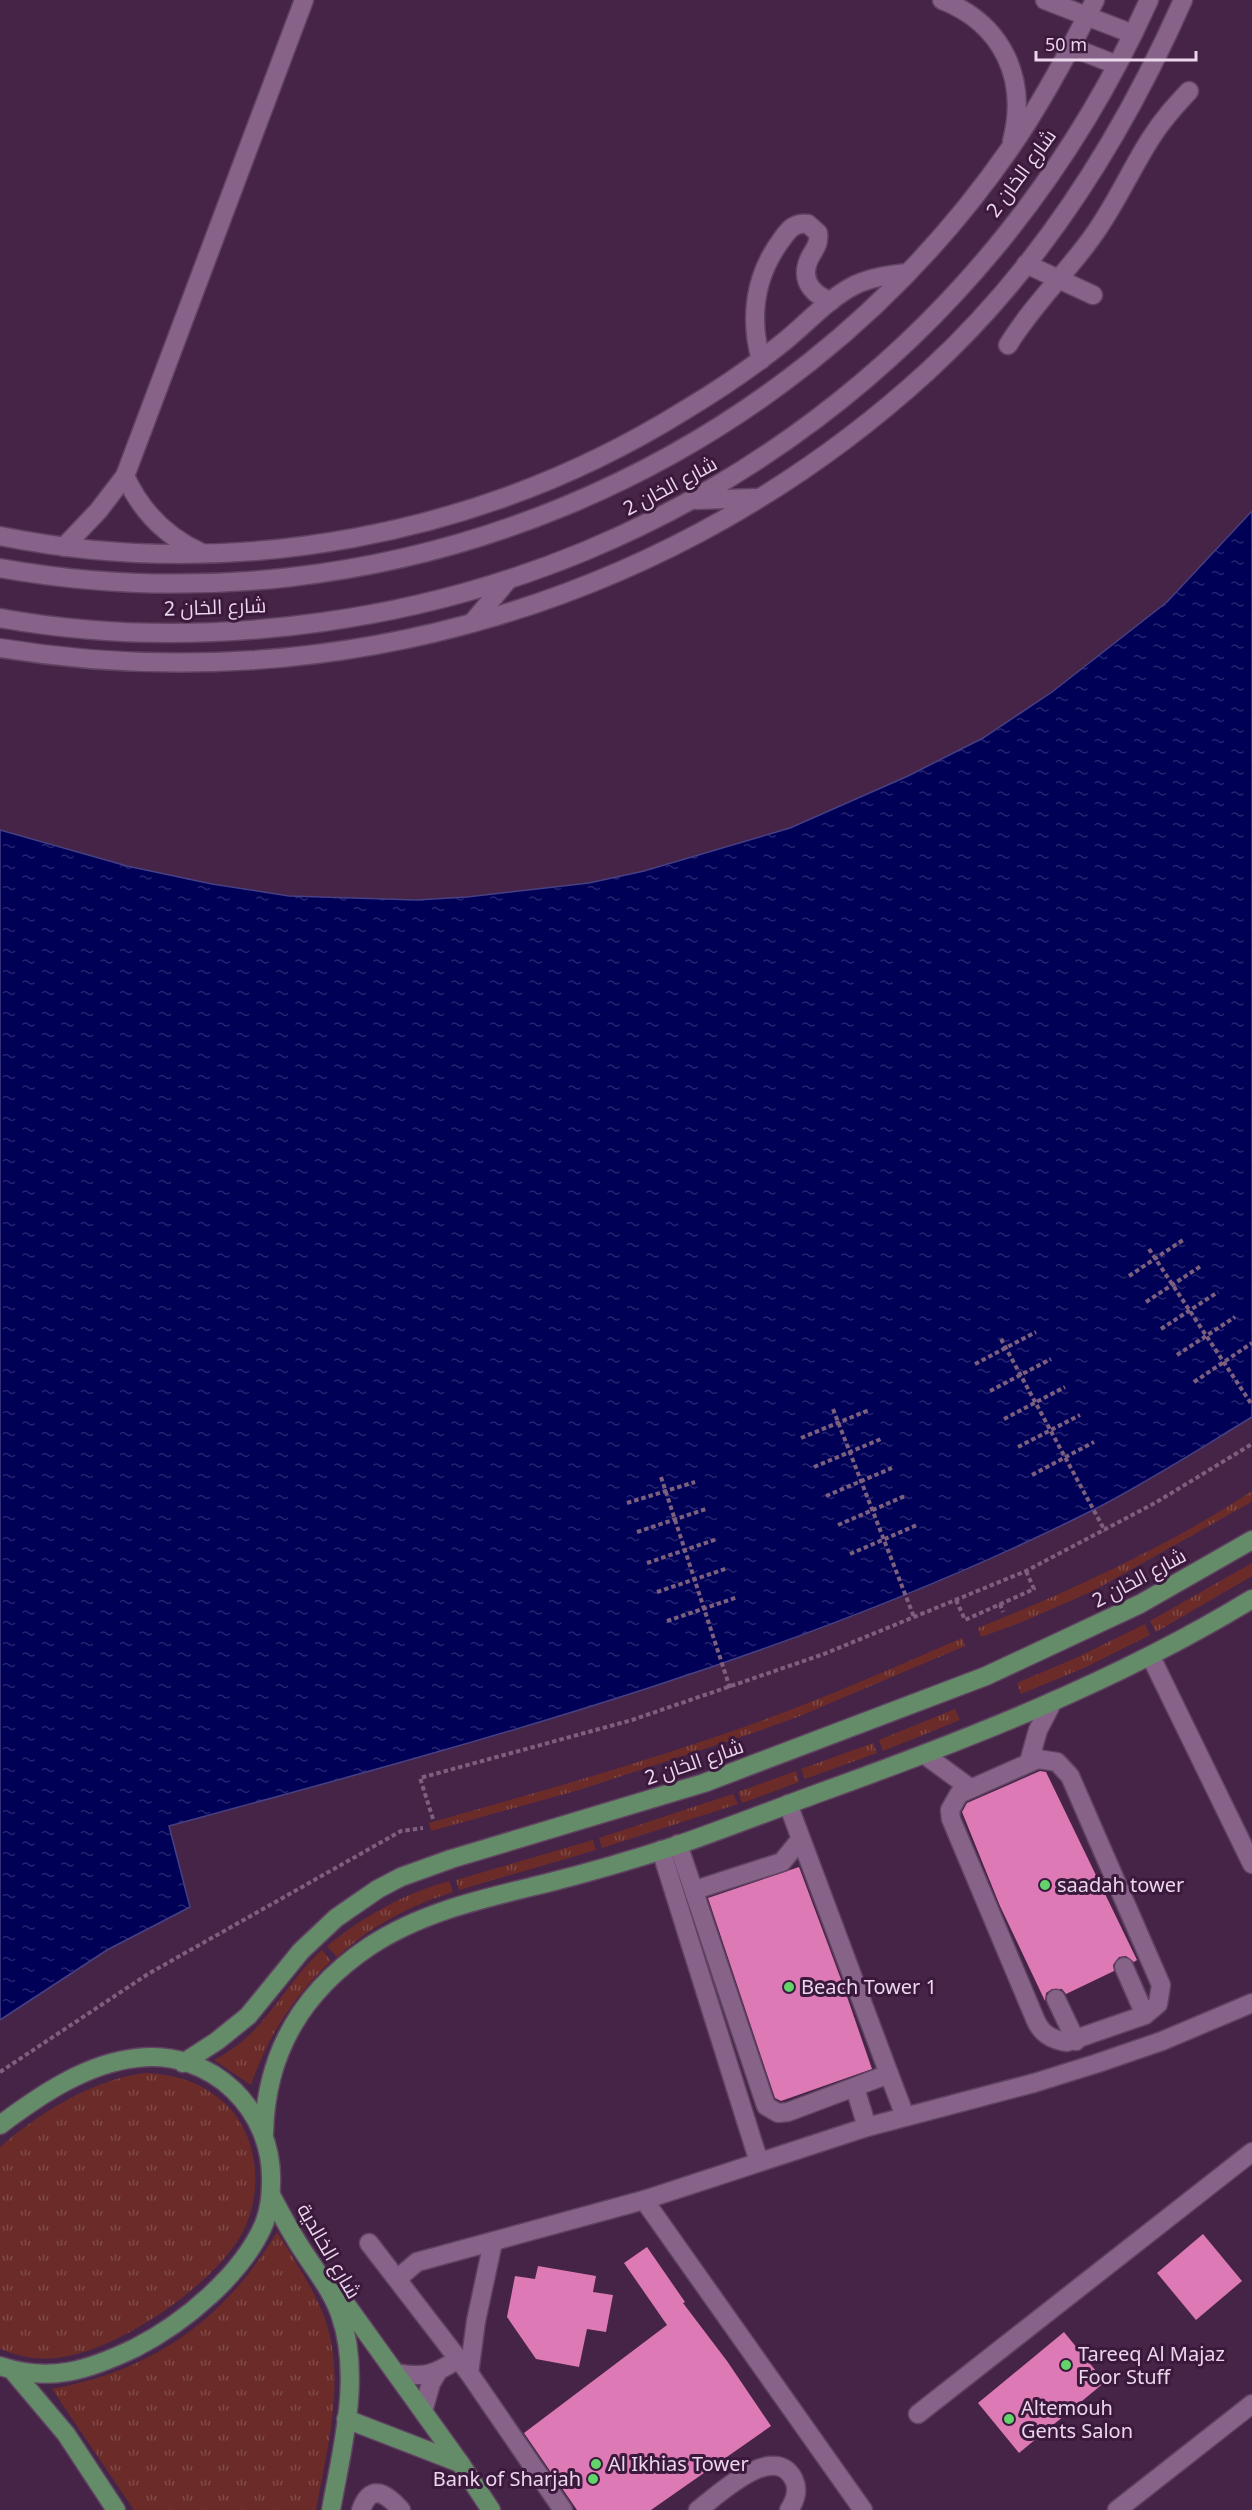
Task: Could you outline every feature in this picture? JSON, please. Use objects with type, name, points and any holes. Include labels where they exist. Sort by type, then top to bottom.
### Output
[{"type":"main road","name":"شارع الخان 2","points":[[183,2063],[217,2041],[248,2016],[302,1951],[336,1918],[378,1889],[401,1877],[452,1859],[704,1783],[986,1676],[1140,1604],[1252,1540]]},
{"type":"main road","points":[[6,2368],[43,2375],[73,2372],[119,2356],[170,2328],[214,2290],[247,2253],[264,2223],[271,2195],[272,2172],[264,2133],[269,2083],[284,2039],[306,2004],[367,1948],[434,1914],[661,1850],[925,1755],[1151,1657],[1252,1599]]},
{"type":"main road","points":[[0,2125],[46,2093],[95,2069],[138,2057],[155,2057],[183,2063],[209,2073],[232,2088],[249,2106],[264,2133]]},
{"type":"main road","name":"شارع الخالدية","points":[[271,2195],[334,2300],[345,2328],[349,2368],[346,2419],[331,2510]]},
{"type":"main road","points":[[315,2268],[346,2302],[460,2463],[490,2510]]},
{"type":"main road","points":[[6,2368],[60,2426],[116,2510]]},
{"type":"main road","points":[[346,2419],[460,2463]]},
{"type":"street","points":[[64,547],[99,510],[125,476],[304,0]]},
{"type":"street","points":[[942,0],[960,7],[984,27],[1008,57],[1016,83],[1017,99],[1009,151]]},
{"type":"street","points":[[1045,0],[1091,8],[1133,34]]},
{"type":"street","name":"شارع الخان 2","points":[[0,618],[70,628],[129,632],[246,630],[304,625],[405,608],[508,580],[603,545],[694,500],[778,448],[832,409],[874,374],[930,320],[989,254],[1024,210],[1078,133],[1117,65],[1149,0]]},
{"type":"street","points":[[0,648],[100,662],[151,664],[252,662],[351,651],[472,623],[547,599],[608,576],[695,535],[758,498],[836,446],[920,378],[966,333],[1026,264],[1069,208],[1115,134],[1149,73],[1183,0]]},
{"type":"street","name":"شارع الخان 2","points":[[0,568],[120,581],[168,583],[265,579],[362,567],[412,557],[515,527],[615,486],[708,433],[796,372],[877,303],[907,273],[947,230],[1009,151],[1037,109],[1091,8]]},
{"type":"street","points":[[1071,47],[1117,65]]},
{"type":"street","points":[[1008,345],[1031,310],[1059,280],[1097,231],[1158,127],[1189,91]]},
{"type":"street","points":[[761,360],[755,323],[759,287],[768,260],[784,235],[795,225],[808,224],[818,233],[818,246],[806,266],[807,282],[817,295],[831,301]]},
{"type":"street","points":[[1026,264],[1093,295]]},
{"type":"street","points":[[0,536],[64,547],[122,552],[204,554],[273,549],[342,540],[433,520],[487,503],[562,474],[645,434],[761,360],[831,301],[866,280],[907,273]]},
{"type":"street","points":[[125,476],[138,501],[156,523],[178,541],[204,554]]},
{"type":"street","points":[[694,500],[758,498]]},
{"type":"street","points":[[472,623],[508,580]]},
{"type":"street","points":[[1151,1657],[1252,1864]]},
{"type":"street","points":[[1029,1762],[1038,1730],[1053,1701]]},
{"type":"street","points":[[925,1755],[970,1788]]},
{"type":"street","points":[[1048,1759],[1057,1762],[1070,1776],[1159,1977],[1161,1985],[1158,2004],[1145,2015],[1076,2041],[1059,2041],[1039,2028],[951,1819],[953,1802],[959,1794],[970,1788],[1029,1762],[1048,1759]]},
{"type":"street","points":[[788,1804],[905,2115]]},
{"type":"street","points":[[695,1890],[782,1863],[801,1840]]},
{"type":"street","points":[[678,1844],[766,2106],[778,2113],[788,2112],[889,2074]]},
{"type":"street","points":[[661,1850],[759,2162]]},
{"type":"street","points":[[1124,1967],[1145,2015]]},
{"type":"street","points":[[1056,1999],[1076,2041]]},
{"type":"street","points":[[399,2281],[403,2274],[417,2262],[644,2200],[905,2115],[1034,2083],[1162,2041],[1252,2003]]},
{"type":"street","points":[[855,2088],[867,2127]]},
{"type":"street","points":[[918,2414],[1251,2156]]},
{"type":"street","points":[[644,2200],[863,2510]]},
{"type":"street","points":[[464,2366],[493,2242]]},
{"type":"street","points":[[369,2243],[464,2366],[563,2510]]},
{"type":"street","points":[[396,2373],[415,2375],[436,2373],[464,2366]]},
{"type":"street","points":[[423,2411],[436,2373]]},
{"type":"street","points":[[1117,2510],[1252,2404]]},
{"type":"street","points":[[698,2510],[753,2470],[770,2464],[787,2470],[796,2485],[794,2503],[789,2510]]},
{"type":"street","points":[[361,2510],[364,2501],[376,2493],[390,2498],[401,2510]]},
{"type":"path","points":[[1129,1276],[1183,1240]]},
{"type":"path","points":[[1149,1249],[1252,1405]]},
{"type":"path","points":[[1146,1302],[1201,1266]]},
{"type":"path","points":[[1161,1329],[1218,1292]]},
{"type":"path","points":[[1178,1355],[1235,1317]]},
{"type":"path","points":[[975,1364],[1036,1332]]},
{"type":"path","points":[[1001,1339],[1105,1531]]},
{"type":"path","points":[[1194,1382],[1252,1343]]},
{"type":"path","points":[[990,1391],[1051,1359]]},
{"type":"path","points":[[1004,1419],[1065,1387]]},
{"type":"path","points":[[833,1409],[914,1617]]},
{"type":"path","points":[[801,1438],[869,1410]]},
{"type":"path","points":[[1018,1447],[1080,1415]]},
{"type":"path","points":[[814,1467],[880,1439]]},
{"type":"path","points":[[1032,1474],[1095,1442]]},
{"type":"path","points":[[433,1819],[420,1778],[632,1720],[824,1654],[1026,1571],[1105,1531],[1252,1444]]},
{"type":"path","points":[[826,1496],[892,1468]]},
{"type":"path","points":[[661,1477],[730,1688]]},
{"type":"path","points":[[627,1503],[695,1482]]},
{"type":"path","points":[[838,1525],[905,1496]]},
{"type":"path","points":[[637,1532],[706,1509]]},
{"type":"path","points":[[849,1554],[917,1525]]},
{"type":"path","points":[[647,1563],[717,1539]]},
{"type":"path","points":[[657,1592],[728,1568]]},
{"type":"path","points":[[956,1600],[965,1620],[1034,1589],[1026,1571]]},
{"type":"path","points":[[667,1621],[738,1597]]},
{"type":"path","points":[[1000,1604],[1003,1612]]},
{"type":"path","points":[[0,2072],[148,1974],[401,1831],[423,1828]]},
{"type":"green space","points":[[1252,1491],[1252,1501],[1248,1504],[1093,1591],[981,1637],[978,1628],[1049,1598],[1153,1549]]},
{"type":"green space","points":[[1252,1563],[1252,1576],[1156,1632],[1150,1621]]},
{"type":"green space","points":[[1145,1624],[1150,1635],[1086,1667],[1021,1694],[1017,1683],[1078,1657]]},
{"type":"green space","points":[[962,1638],[965,1646],[800,1716],[579,1790],[431,1831],[429,1823],[629,1765],[747,1726],[882,1673]]},
{"type":"green space","points":[[955,1709],[960,1720],[883,1751],[879,1740]]},
{"type":"green space","points":[[873,1743],[877,1753],[805,1779],[801,1769]]},
{"type":"green space","points":[[796,1771],[799,1782],[742,1803],[738,1792]]},
{"type":"green space","points":[[733,1794],[738,1804],[602,1848],[599,1838]]},
{"type":"green space","points":[[593,1840],[596,1850],[459,1890],[456,1880]]},
{"type":"green space","points":[[449,1881],[453,1892],[391,1918],[363,1936],[337,1957],[327,1946],[355,1925],[400,1899]]},
{"type":"green space","points":[[322,1950],[331,1961],[305,1988],[283,2018],[265,2050],[251,2085],[214,2060],[232,2049],[260,2024],[295,1979]]},
{"type":"green space","points":[[144,2073],[181,2079],[204,2088],[233,2112],[242,2126],[253,2157],[255,2190],[252,2207],[240,2237],[208,2276],[186,2295],[162,2313],[110,2342],[85,2352],[46,2359],[30,2358],[0,2349],[0,2147],[49,2110],[67,2100],[104,2083]]},
{"type":"green space","points":[[277,2232],[314,2294],[331,2340],[334,2364],[333,2413],[316,2510],[134,2510],[52,2389],[123,2369],[183,2336],[234,2291]]},
{"type":"water","points":[[1252,511],[1252,1417],[1091,1511],[980,1563],[868,1610],[638,1691],[404,1761],[169,1826],[190,1907],[107,1950],[0,2020],[0,830],[127,866],[212,884],[289,896],[417,900],[467,897],[589,883],[644,871],[790,828],[908,776],[983,738],[1052,692],[1167,602]]},
{"type":"building","name":"saadah tower","points":[[1040,1771],[1046,1772],[1137,1960],[1134,1962],[1126,1956],[1119,1957],[1113,1965],[1114,1971],[1066,1994],[1062,1989],[1052,1989],[1046,1993],[1045,2001],[1000,1906],[962,1812],[967,1803]]},
{"type":"building","name":"Beach Tower 1","points":[[799,1867],[872,2069],[781,2101],[775,2098],[708,1898]]},
{"type":"building","points":[[1203,2234],[1242,2281],[1196,2320],[1157,2273]]},
{"type":"building","points":[[647,2247],[685,2302],[683,2303],[727,2361],[771,2426],[651,2510],[577,2510],[524,2433],[667,2325],[624,2263]]},
{"type":"building","points":[[538,2266],[596,2276],[593,2292],[613,2295],[606,2332],[587,2329],[579,2367],[536,2359],[507,2317],[515,2276],[535,2279]]},
{"type":"building","points":[[1064,2332],[1105,2382],[1019,2453],[978,2403]]},
{"type":"place","name":"saadah tower","points":[[1045,1885]]},
{"type":"place","name":"Beach Tower 1","points":[[789,1987]]},
{"type":"place","name":"Tareeq Al Majaz Foor Stuff","points":[[1066,2365]]},
{"type":"place","name":"Altemouh Gents Salon","points":[[1009,2419]]},
{"type":"place","name":"Al Ikhias Tower","points":[[596,2464]]},
{"type":"place","name":"Bank of Sharjah","points":[[593,2479]]}]
